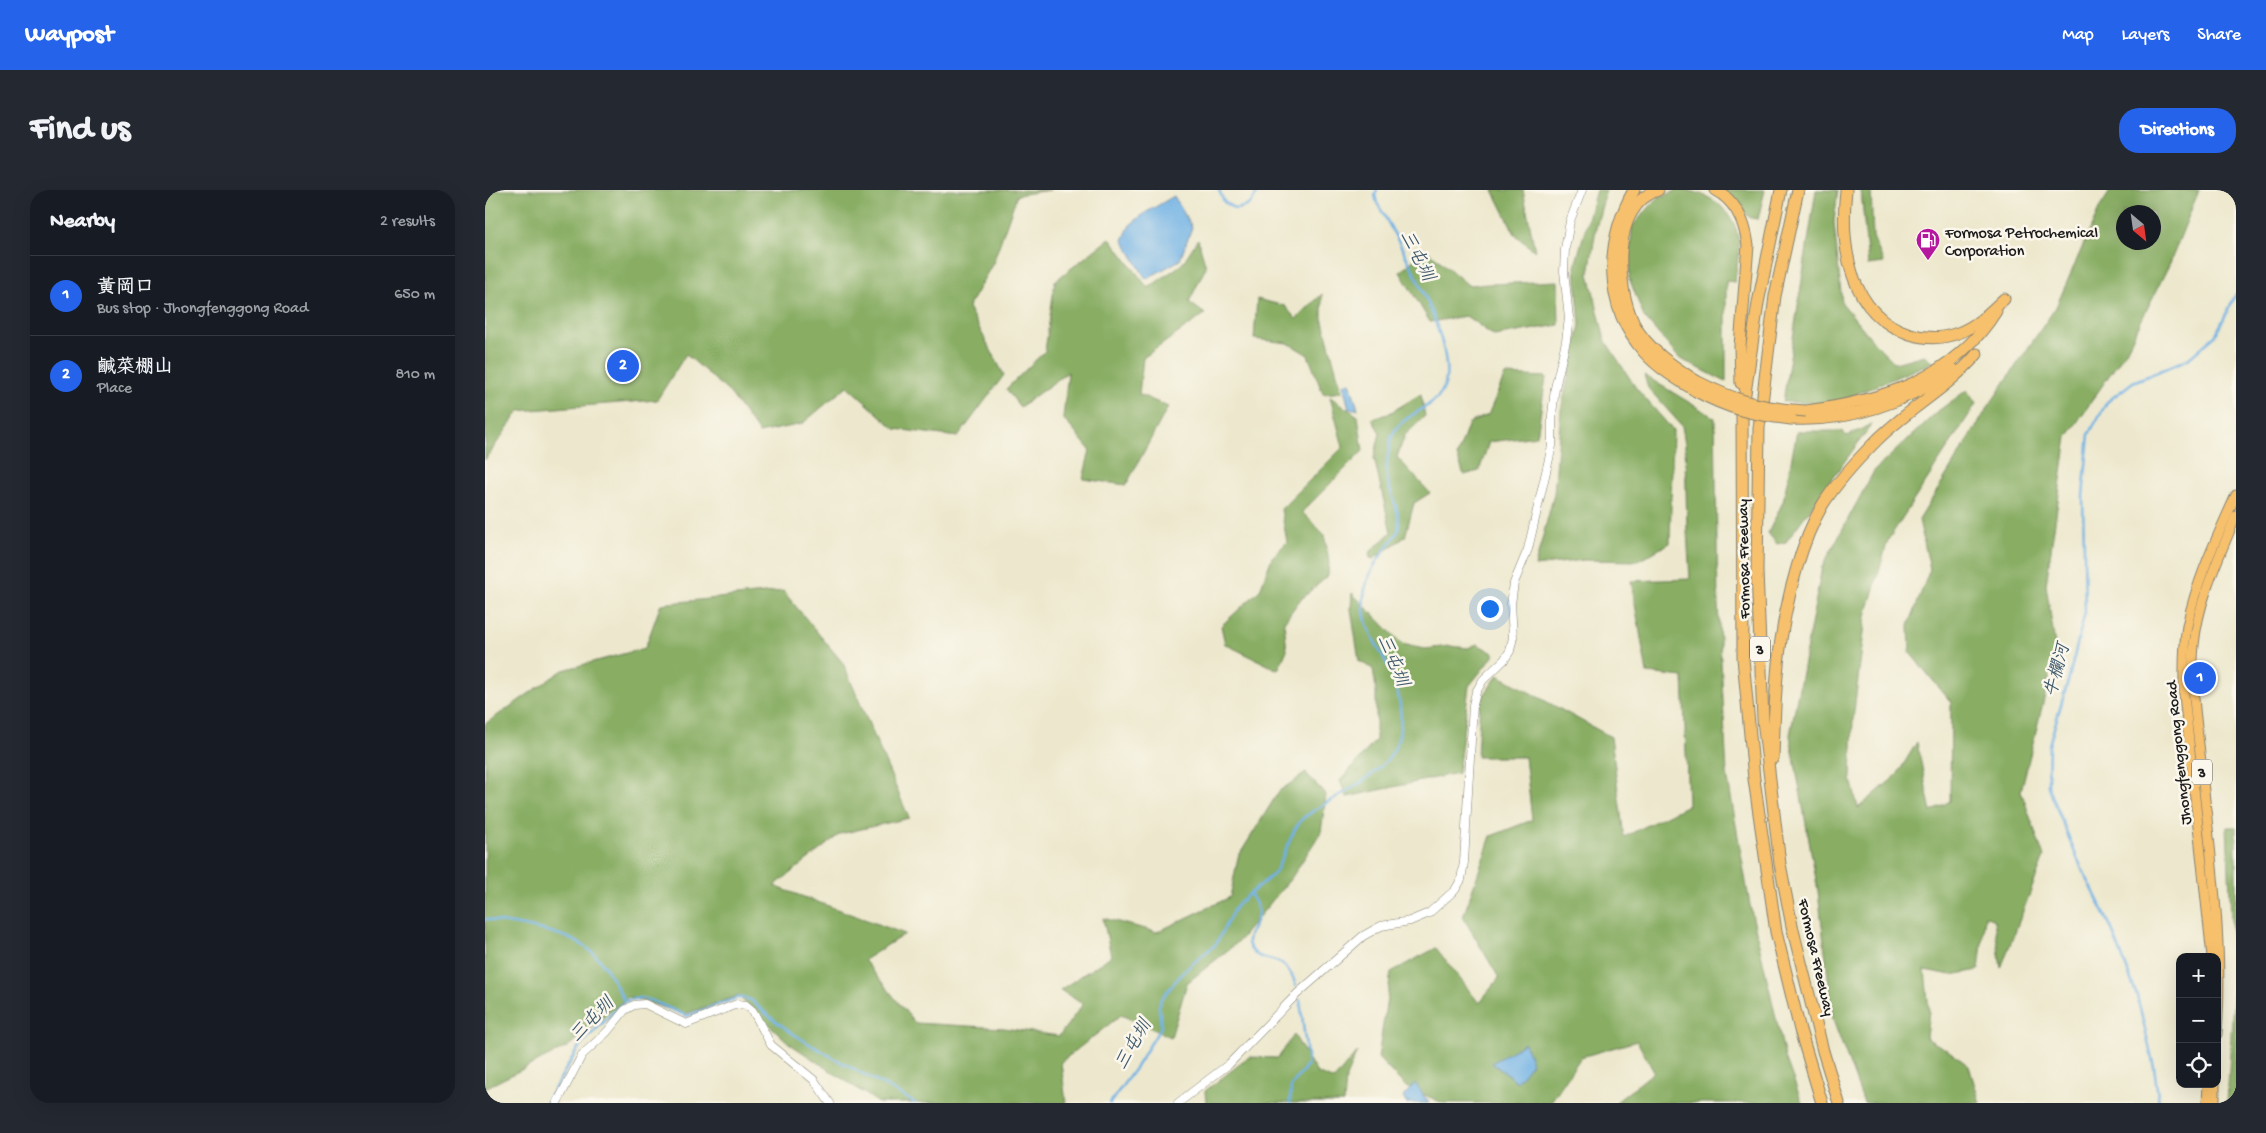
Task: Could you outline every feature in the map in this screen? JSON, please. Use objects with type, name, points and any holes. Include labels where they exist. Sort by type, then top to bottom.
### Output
[{"type":"highway","points":[[1633,190],[1616,230],[1611,259],[1616,301],[1626,326],[1644,352],[1678,380],[1741,402],[1775,410],[1806,411],[1846,406],[1883,396],[1914,384],[1945,365],[1968,346],[1987,327],[2004,299],[1979,322],[1959,333],[1941,338],[1923,338],[1884,323],[1863,300],[1853,275],[1845,241],[1846,190]]},
{"type":"highway","points":[[1658,190],[1649,193],[1638,202],[1626,221],[1621,256],[1627,301],[1634,324],[1653,349],[1718,403],[1739,411],[1791,419],[1846,416],[1908,396],[1948,374],[1977,354],[1963,371],[1878,438],[1847,472],[1823,506],[1807,539],[1791,588],[1781,631],[1775,682],[1772,798]]},
{"type":"highway","points":[[1715,190],[1732,204],[1742,216],[1748,245],[1740,346],[1742,414]]},
{"type":"highway","name":"Formosa Freeway","points":[[1781,190],[1758,303],[1742,414],[1743,658],[1754,779],[1776,932],[1800,1030],[1822,1103]]},
{"type":"highway","name":"Formosa Freeway","points":[[1798,190],[1775,296],[1759,428],[1757,571],[1763,720],[1781,864],[1792,926],[1823,1051],[1839,1103]]},
{"type":"main road","name":"Jhongfenggong Road","points":[[2212,953],[2184,695],[2184,667],[2187,626],[2202,576],[2236,496]]},
{"type":"main road","name":"Jhongfenggong Road","points":[[2219,998],[2213,866],[2195,709],[2193,645],[2199,615],[2236,516]]},
{"type":"main road","points":[[2207,1103],[2208,1088]]},
{"type":"main road","points":[[2215,1088],[2215,1103]]},
{"type":"street","points":[[1178,1103],[1229,1064],[1297,994],[1363,936],[1381,926],[1410,921],[1425,916],[1455,890],[1461,880],[1464,862],[1473,705],[1476,692],[1483,680],[1504,660],[1510,651],[1513,637],[1511,612],[1514,583],[1527,549],[1552,446],[1552,415],[1555,388],[1566,341],[1569,318],[1563,271],[1565,249],[1571,221],[1582,190]]},
{"type":"street","points":[[557,1103],[582,1055],[607,1032],[625,1010],[634,1005],[645,1004],[686,1024],[737,1004],[746,1005],[753,1011],[771,1045],[814,1080],[831,1103]]},
{"type":"green space","points":[[485,190],[1050,190],[1017,195],[993,263],[968,307],[1004,375],[958,437],[895,429],[847,386],[802,424],[759,433],[730,393],[686,354],[657,400],[519,411],[485,460]]},
{"type":"green space","points":[[1493,190],[1523,190],[1535,251],[1516,236]]},
{"type":"green space","points":[[1596,190],[1606,190],[1596,228],[1589,274],[1605,340],[1636,388],[1673,430],[1670,543],[1638,561],[1584,560],[1535,566],[1554,494],[1561,410],[1580,325],[1575,266]]},
{"type":"green space","points":[[1679,190],[1701,194],[1712,199],[1728,214],[1738,234],[1739,250],[1735,282],[1726,281],[1726,382],[1679,358],[1644,317],[1629,278],[1632,226],[1659,197]]},
{"type":"green space","points":[[1724,190],[1765,190],[1758,219],[1750,218]]},
{"type":"green space","points":[[1816,190],[1838,190],[1834,222],[1842,303],[1874,342],[1895,363],[1924,355],[1933,362],[1835,403],[1783,402]]},
{"type":"green space","points":[[1861,190],[1871,190],[1873,237],[1884,263],[1868,265]]},
{"type":"green space","points":[[2111,190],[2199,190],[2170,263],[2126,351],[2067,437],[2046,585],[2056,651],[2021,791],[2044,857],[2001,968],[1994,920],[1985,916],[1979,970],[1951,975],[1925,970],[1929,1011],[1926,1038],[1949,1051],[1969,1066],[1980,1103],[1864,1103],[1833,1020],[1818,891],[1790,735],[1822,567],[1874,471],[1938,411],[1967,390],[1976,404],[1888,540],[1866,616],[1853,719],[1851,779],[1858,808],[1897,775],[1917,742],[1931,812],[1950,801],[1951,702],[1910,653],[1909,625],[1930,569],[1919,520],[1988,407],[2056,307],[2100,207]]},
{"type":"green space","points":[[1110,238],[1148,288],[1182,264],[1198,239],[1206,267],[1189,302],[1205,314],[1143,358],[1139,394],[1168,407],[1126,485],[1083,479],[1090,450],[1063,418],[1068,372],[1020,407],[1006,389],[1045,351],[1055,281]]},
{"type":"green space","points":[[1426,249],[1468,285],[1558,281],[1559,325],[1494,336],[1466,316],[1430,322],[1400,272]]},
{"type":"green space","points":[[1322,294],[1322,318],[1342,392],[1323,394],[1308,355],[1288,343],[1254,339],[1257,299],[1285,306],[1296,319]]},
{"type":"green space","points":[[1505,375],[1546,377],[1537,436],[1489,442],[1479,471],[1464,475],[1457,456],[1469,423],[1488,415]]},
{"type":"green space","points":[[1644,375],[1715,418],[1718,604],[1727,774],[1750,905],[1785,1057],[1802,1103],[1615,1103],[1654,1072],[1637,1041],[1581,1057],[1550,1103],[1443,1103],[1406,1087],[1378,1058],[1391,972],[1436,948],[1479,1003],[1499,978],[1463,917],[1491,836],[1532,820],[1525,757],[1477,757],[1480,701],[1498,675],[1611,737],[1624,837],[1688,805],[1683,677],[1647,673],[1631,581],[1690,579],[1685,445],[1682,426],[1648,388]]},
{"type":"green space","points":[[1421,394],[1425,416],[1405,435],[1397,457],[1430,493],[1414,503],[1405,537],[1373,559],[1370,558],[1369,553],[1391,532],[1374,458],[1380,433],[1372,419],[1388,414]]},
{"type":"green space","points":[[1330,397],[1358,416],[1363,451],[1302,512],[1324,534],[1329,561],[1328,576],[1299,601],[1284,622],[1287,650],[1278,670],[1225,644],[1221,626],[1260,590],[1272,557],[1287,542],[1281,509],[1343,447]]},
{"type":"green space","points":[[1872,424],[1786,542],[1777,544],[1768,533],[1783,502],[1797,431],[1842,431],[1847,436]]},
{"type":"green space","points":[[783,591],[843,663],[909,818],[840,834],[774,886],[905,934],[864,960],[915,1023],[1004,1028],[1059,1036],[1083,1004],[1060,990],[1111,956],[1103,918],[1157,932],[1230,897],[1238,857],[1279,791],[1306,773],[1326,795],[1321,832],[1292,877],[1238,942],[1187,983],[1171,1037],[1121,1015],[1061,1062],[1066,1103],[879,1103],[790,1044],[738,996],[685,1014],[628,997],[567,1047],[485,1088],[485,724],[563,670],[645,648],[661,604]]},
{"type":"green space","points":[[1352,593],[1402,644],[1425,649],[1450,646],[1468,648],[1477,644],[1495,654],[1469,686],[1458,773],[1347,797],[1340,781],[1376,740],[1376,689],[1373,669],[1359,661],[1351,609]]},
{"type":"green space","points":[[2227,827],[2236,827],[2236,1103],[2227,1103],[2234,984]]},
{"type":"green space","points":[[1294,1035],[1317,1073],[1334,1080],[1357,1052],[1346,1077],[1344,1103],[1206,1103],[1205,1091],[1249,1057],[1278,1058]]},
{"type":"water","points":[[1174,196],[1192,227],[1180,260],[1146,279],[1123,240],[1130,225],[1145,213]]},
{"type":"water","points":[[1350,382],[1358,409],[1349,409],[1343,384]]},
{"type":"water","points":[[1525,1043],[1532,1063],[1517,1082],[1492,1063]]},
{"type":"water","points":[[1415,1083],[1429,1103],[1406,1103],[1403,1097]]},
{"type":"waterway","name":"三屯圳","points":[[1219,190],[1224,202],[1235,209],[1250,204],[1257,190]]},
{"type":"waterway","name":"三屯圳","points":[[1110,1103],[1136,1067],[1161,1027],[1159,1006],[1161,999],[1184,971],[1216,944],[1234,909],[1241,901],[1275,873],[1295,829],[1302,819],[1377,770],[1393,752],[1398,741],[1401,716],[1400,703],[1394,679],[1367,624],[1363,605],[1364,595],[1372,569],[1398,532],[1397,511],[1387,477],[1387,458],[1391,439],[1400,424],[1429,405],[1441,393],[1446,376],[1444,353],[1437,326],[1413,269],[1377,203],[1375,195],[1377,190]]},
{"type":"waterway","name":"牛欄河","points":[[2159,1103],[2154,1067],[2137,996],[2111,927],[2077,858],[2048,786],[2049,745],[2069,678],[2085,612],[2083,496],[2089,434],[2107,402],[2133,382],[2188,359],[2215,336],[2236,294]]},
{"type":"waterway","points":[[1250,894],[1258,912],[1257,919],[1249,936],[1250,948],[1255,954],[1286,967],[1296,986]]},
{"type":"waterway","points":[[485,919],[544,930],[573,940],[586,947],[605,966],[625,1001]]},
{"type":"waterway","name":"三屯圳","points":[[546,1103],[580,1045],[625,1001],[639,998],[650,1000],[687,1016],[737,998],[751,1000],[769,1016],[809,1044],[915,1103]]},
{"type":"waterway","points":[[1290,1103],[1291,1086],[1308,1064],[1300,1000]]},
{"type":"place","name":"Formosa Petrochemical Corporation","points":[[1928,261]]},
{"type":"place","name":"鹹菜棚山","points":[[623,366]]},
{"type":"place","name":"黃岡口","points":[[2200,678]]}]
